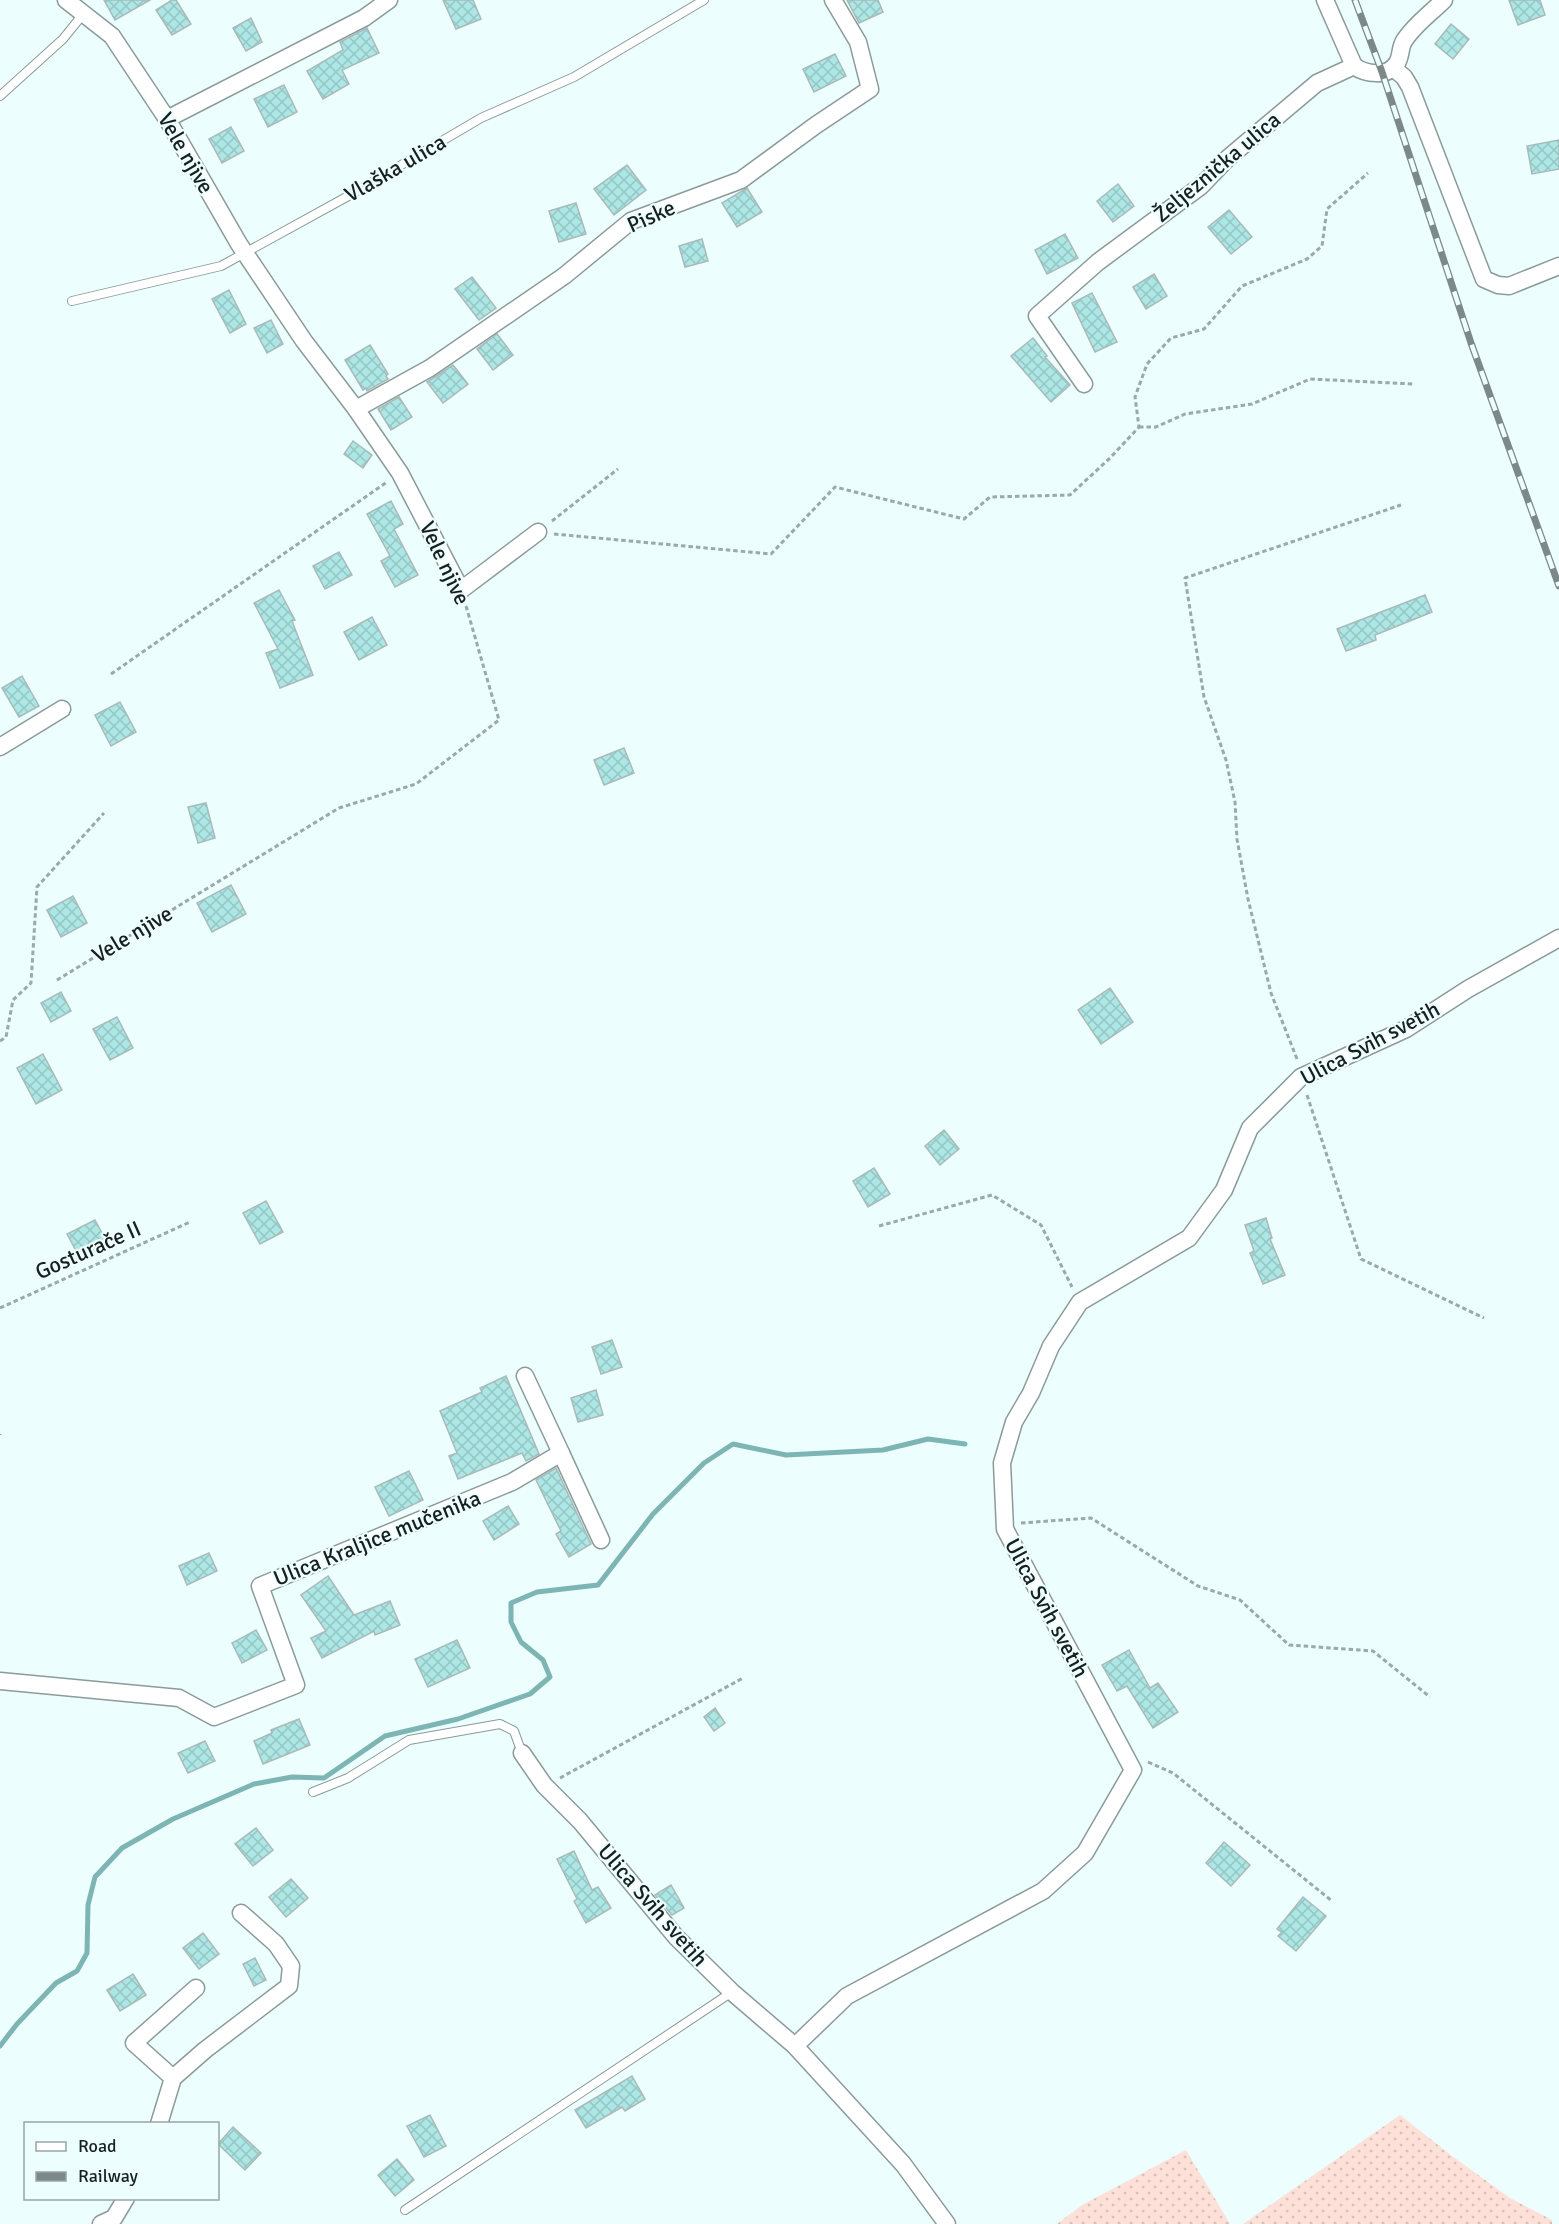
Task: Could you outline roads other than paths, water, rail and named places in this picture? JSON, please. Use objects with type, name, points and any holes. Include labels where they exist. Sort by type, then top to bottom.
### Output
[{"type":"street","name":"Vele njive","points":[[66,0],[112,36],[167,119],[245,252],[304,341],[356,409],[400,473],[461,590],[538,532]]},
{"type":"street","points":[[167,119],[364,18],[389,0]]},
{"type":"street","name":"Piske","points":[[356,409],[430,368],[564,276],[631,221],[741,180],[870,89],[858,42],[833,0]]},
{"type":"street","points":[[1325,0],[1354,66],[1372,74],[1393,68],[1398,62],[1403,42],[1444,0]]},
{"type":"street","name":"Željeznička ulica","points":[[1084,384],[1037,316],[1098,262],[1201,186],[1227,158],[1317,83],[1354,66]]},
{"type":"street","points":[[1393,68],[1404,77],[1410,87],[1484,279],[1498,285],[1509,286],[1559,266]]},
{"type":"street","points":[[0,747],[62,709]]},
{"type":"street","name":"Ulica Svih svetih","points":[[795,2046],[848,1996],[1043,1891],[1085,1853],[1133,1770],[1005,1529],[1002,1463],[1014,1422],[1031,1393],[1052,1346],[1080,1302],[1189,1238],[1224,1190],[1250,1128],[1301,1077],[1406,1029],[1468,989],[1559,938]]},
{"type":"street","points":[[525,1376],[601,1540]]},
{"type":"street","name":"Ulica Kraljice mučenika","points":[[0,1681],[179,1698],[214,1717],[296,1685],[260,1586],[512,1482],[561,1453]]},
{"type":"street","name":"Ulica Svih svetih","points":[[522,1754],[544,1785],[580,1821],[676,1937],[732,1992],[795,2046],[903,2163],[947,2224]]},
{"type":"street","points":[[160,2122],[173,2078],[205,2050],[289,1986],[291,1966],[276,1944],[241,1913]]},
{"type":"street","points":[[173,2078],[134,2043],[196,1988]]},
{"type":"street","points":[[100,2224],[114,2218],[125,2200]]},
{"type":"lane","name":"Vlaška ulica","points":[[72,301],[221,266],[352,194],[481,118],[574,77],[704,0]]},
{"type":"lane","points":[[0,96],[63,39],[84,13]]},
{"type":"lane","points":[[313,1792],[348,1778],[409,1740],[473,1727],[500,1724],[514,1731],[522,1754]]},
{"type":"lane","points":[[405,2210],[732,1992]]},
{"type":"waterway","points":[[0,2046],[17,2024],[56,1983],[77,1971],[87,1953],[88,1905],[95,1877],[122,1848],[173,1819],[254,1784],[292,1777],[324,1778],[385,1736],[458,1719],[530,1694],[550,1677],[543,1660],[521,1642],[511,1622],[511,1603],[537,1592],[598,1585],[653,1514],[704,1463],[733,1444],[786,1455],[883,1450],[928,1439],[965,1444]]},
{"type":"railway","points":[[1355,0],[1382,72],[1471,343],[1559,586]]}]
